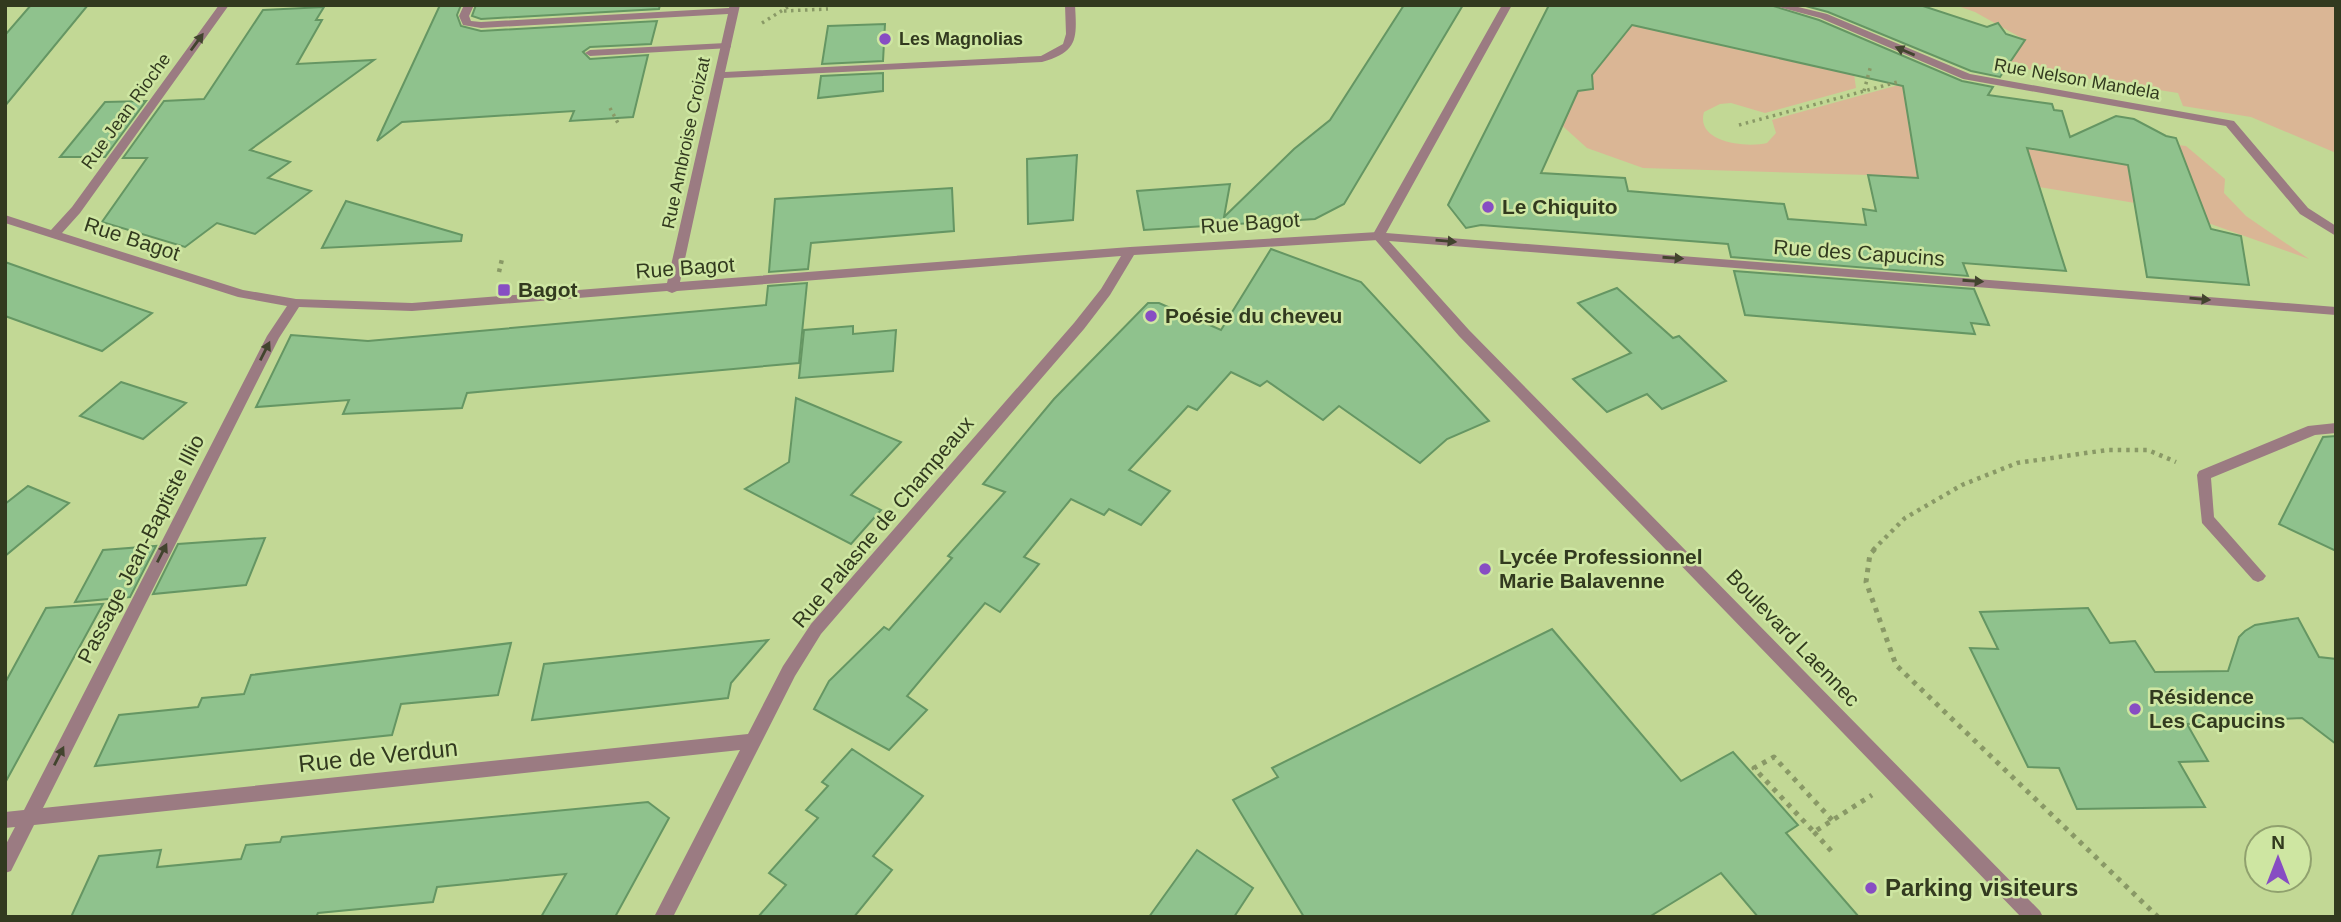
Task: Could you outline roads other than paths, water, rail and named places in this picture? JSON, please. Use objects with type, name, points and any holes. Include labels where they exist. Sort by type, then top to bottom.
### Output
[{"type":"street","name":"Rue Jean Rioche","points":[[54,234],[76,210],[224,5]]},
{"type":"street","points":[[468,5],[464,16],[467,23],[481,25],[734,8]]},
{"type":"street","points":[[719,75],[1042,59],[1064,52],[1072,41],[1070,5]]},
{"type":"street","points":[[1378,236],[1507,5]]},
{"type":"street","name":"Rue Nelson Mandela","points":[[1777,5],[1823,16],[1967,78],[2230,123],[2304,211],[2336,232]]},
{"type":"street","name":"Rue Ambroise Croizat","points":[[672,289],[734,8]]},
{"type":"street","points":[[590,53],[726,46]]},
{"type":"street","name":"Rue Bagot","points":[[5,219],[242,294],[296,303],[412,307],[672,289],[1129,251],[1378,236]]},
{"type":"street","name":"Rue des Capucins","points":[[1378,236],[2336,311]]},
{"type":"street","name":"Boulevard Laennec","points":[[1378,236],[1464,333],[2034,917]]},
{"type":"street","name":"Rue Palasne de Champeaux","points":[[663,917],[789,671],[816,629],[1079,326],[1106,292],[1129,251]]},
{"type":"street","name":"Passage Jean-Baptiste Illio","points":[[5,865],[273,336],[296,303]]},
{"type":"street","points":[[2258,576],[2207,519],[2204,475],[2313,430],[2336,428]]},
{"type":"street","name":"Rue de Verdun","points":[[5,820],[755,741]]},
{"type":"place","name":"Les Magnolias","points":[[885,39]]},
{"type":"place","name":"Le Chiquito","points":[[1488,207]]},
{"type":"place","name":"Bagot","points":[[504,290]]},
{"type":"place","name":"Poésie du cheveu","points":[[1151,316]]},
{"type":"place","name":"Lycée Professionnel Marie Balavenne","points":[[1485,569]]},
{"type":"place","name":"Résidence Les Capucins","points":[[2135,709]]},
{"type":"place","name":"Parking visiteurs","points":[[1871,888]]}]
